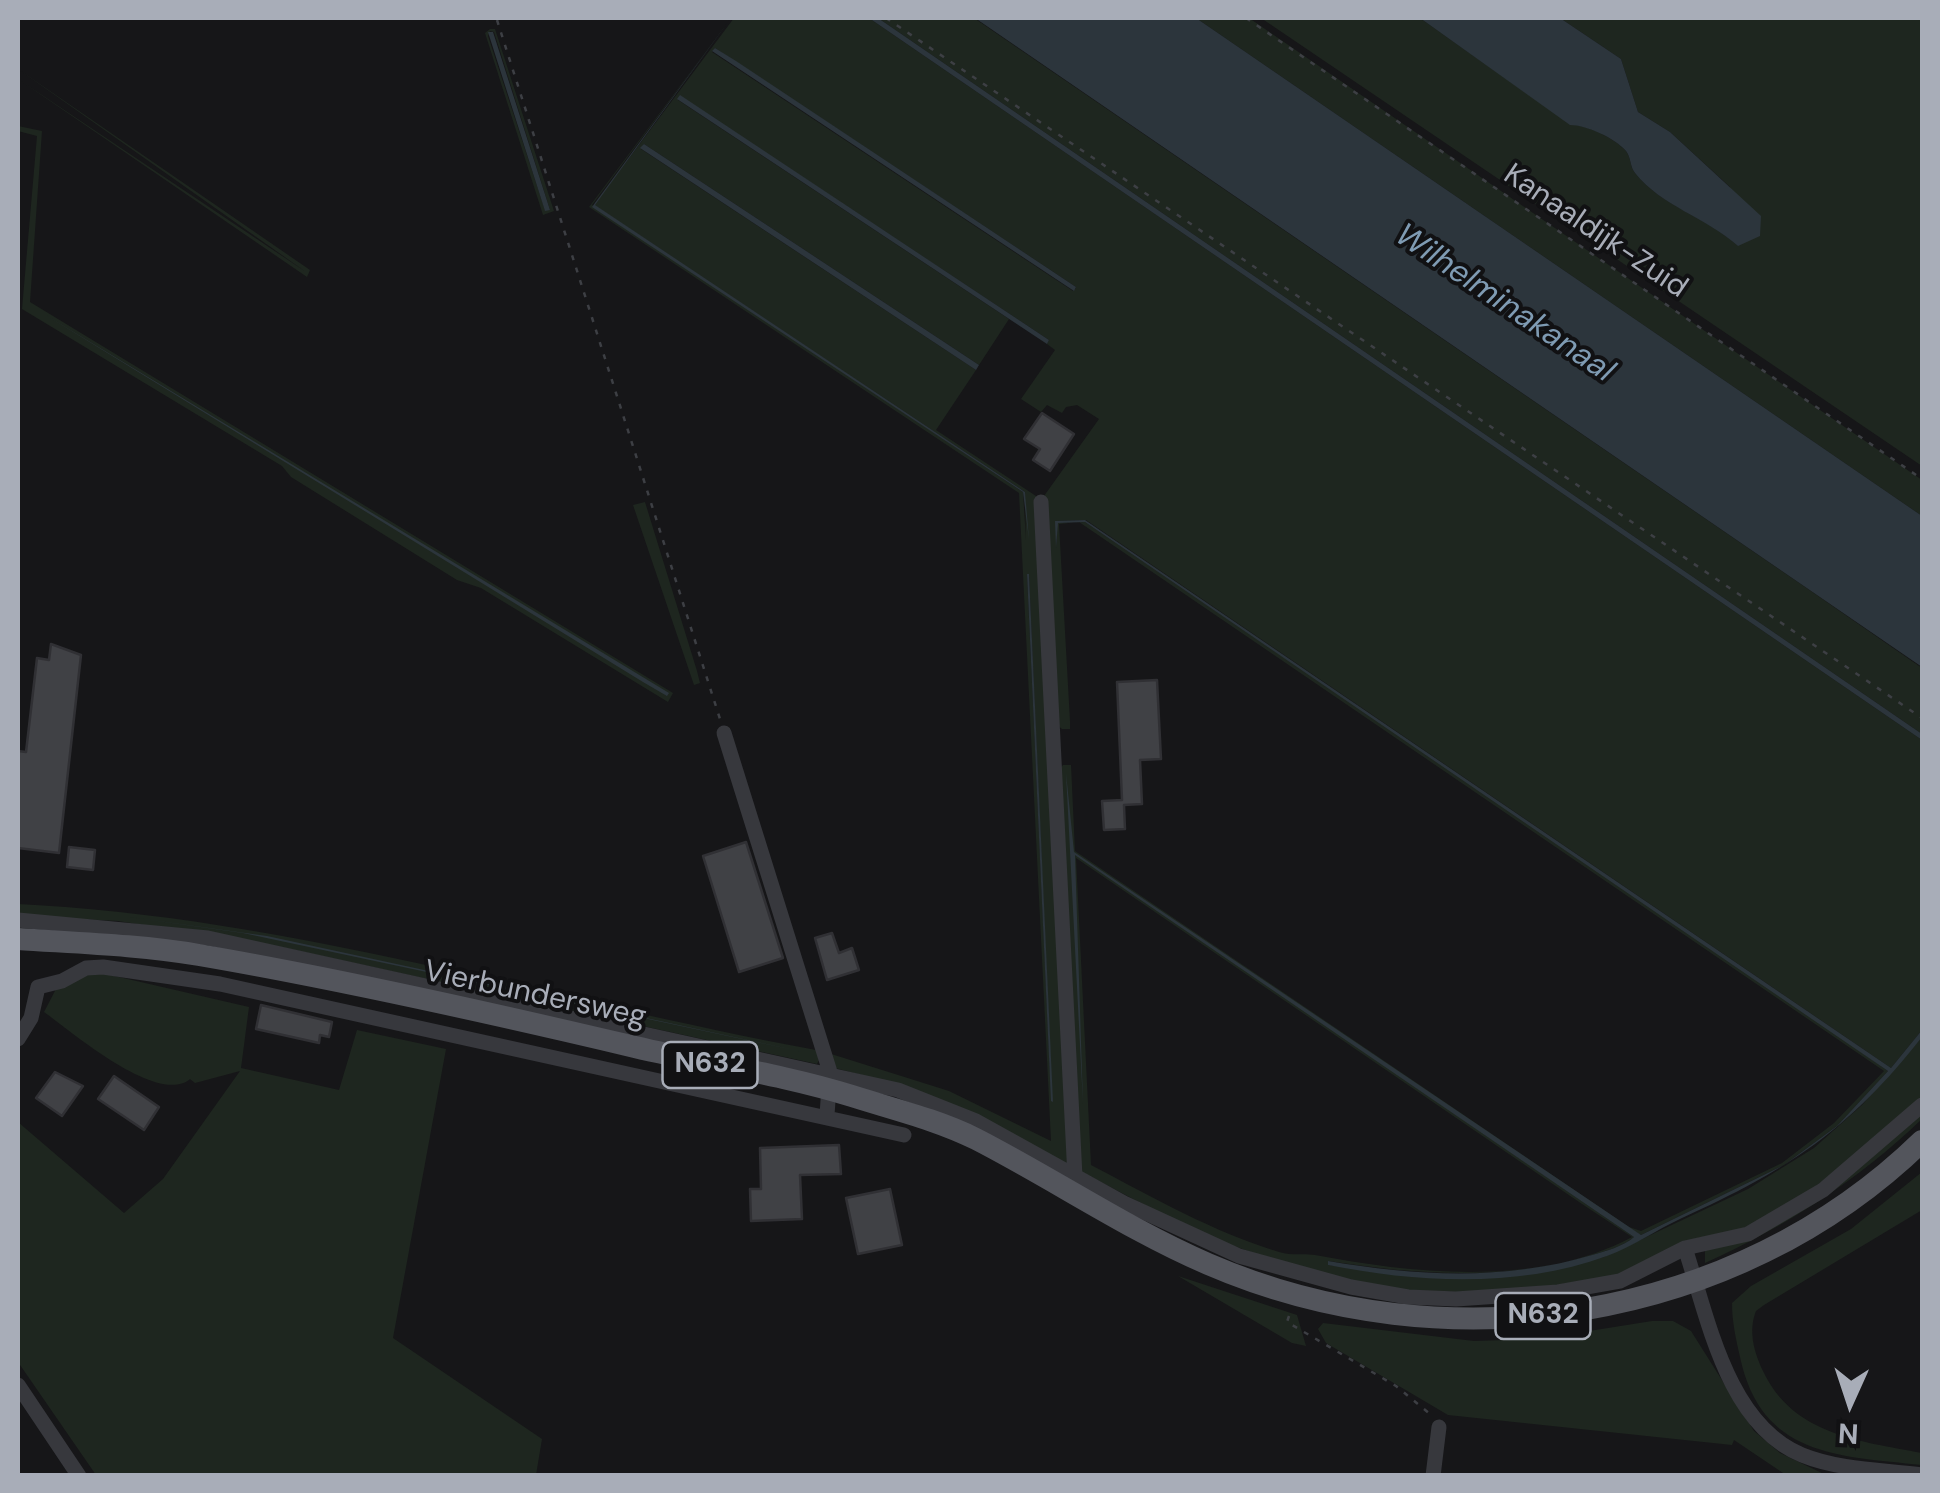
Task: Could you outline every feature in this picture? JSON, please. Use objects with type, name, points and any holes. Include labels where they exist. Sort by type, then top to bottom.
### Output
[{"type":"main road","name":"Vierbundersweg","points":[[18,939],[195,954],[830,1080],[1076,1184],[1164,1245],[1294,1295],[1386,1313],[1498,1320],[1592,1312],[1696,1281],[1797,1237],[1830,1217],[1922,1141]]},
{"type":"street","points":[[1041,502],[1076,1184]]},
{"type":"street","points":[[724,733],[830,1080],[827,1116]]},
{"type":"street","name":"Vierbundersweg","points":[[18,920],[208,938],[830,1080]]},
{"type":"street","name":"Vierbundersweg","points":[[18,1039],[31,1018],[38,987],[62,982],[94,966],[182,977],[904,1134]]},
{"type":"street","name":"Vierbundersweg","points":[[1076,1184],[1239,1256],[1300,1276],[1408,1298],[1499,1298],[1630,1278],[1684,1248],[1748,1234],[1824,1190],[1922,1104]]},
{"type":"street","points":[[1684,1248],[1744,1406],[1771,1436],[1805,1456],[1829,1464],[1922,1474]]},
{"type":"street","points":[[18,1385],[78,1476]]},
{"type":"street","points":[[1433,1476],[1439,1428]]},
{"type":"path","points":[[886,18],[1922,718]]},
{"type":"path","name":"Kanaaldijk-Zuid","points":[[1246,18],[1922,479]]},
{"type":"path","points":[[497,20],[724,733]]},
{"type":"path","points":[[1294,1295],[1287,1322],[1396,1386],[1427,1409],[1439,1428]]},
{"type":"shaded area","points":[[731,18],[592,205],[1023,492],[1026,540],[1025,492],[594,205],[734,18],[869,18],[1922,740],[1922,1030],[1891,1068],[1086,520],[1056,521],[1056,548],[1057,523],[1076,522],[1059,524],[1070,721],[1070,729],[1062,729],[1055,723],[1044,496],[1099,419],[1077,405],[1066,407],[1062,413],[1047,405],[1041,412],[1021,399],[1055,350],[1047,344],[1049,340],[680,96],[678,100],[1009,319],[979,365],[644,144],[641,149],[976,370],[936,430],[1036,496],[1068,1165],[892,1083],[835,1068],[828,1053],[949,1091],[1051,1141],[1019,493],[589,207]],"holes":[[[715,48],[1076,287],[1076,288],[1073,291],[712,52]],[[1027,575],[1029,575],[1050,1073]]]},
{"type":"shaded area","points":[[878,18],[974,18],[1805,587],[1922,668],[1922,734]]},
{"type":"shaded area","points":[[1196,18],[1249,18],[1922,480],[1922,516]]},
{"type":"shaded area","points":[[1261,18],[1420,18],[1570,124],[1615,141],[1626,151],[1633,171],[1646,184],[1738,246],[1730,187],[1670,132],[1638,112],[1621,59],[1560,18],[1922,18],[1922,466]]},
{"type":"shaded area","points":[[490,29],[495,29],[554,211],[543,215],[485,33]],"holes":[[[490,31],[494,32],[550,210],[545,210],[488,36]]]},
{"type":"shaded area","points":[[18,69],[310,270],[307,277],[18,79],[306,272]]},
{"type":"shaded area","points":[[18,126],[42,131],[30,302],[673,693],[668,702],[481,588],[457,580],[291,477],[282,466],[22,309],[37,136],[18,131]]},
{"type":"shaded area","points":[[645,502],[697,671],[700,683],[694,685],[633,505]]},
{"type":"shaded area","points":[[1079,522],[1085,522],[1888,1071],[1837,1126],[1784,1165],[1641,1235],[1598,1210],[1116,881],[1634,1237],[1609,1250],[1579,1258],[1632,1237],[1076,858],[1091,1165],[1207,1224],[1279,1252],[1435,1271],[1515,1270],[1461,1273],[1395,1270],[1329,1261],[1328,1265],[1464,1279],[1521,1275],[1604,1257],[1748,1189],[1814,1148],[1862,1105],[1922,1037],[1922,1098],[1874,1144],[1790,1205],[1734,1233],[1698,1238],[1625,1274],[1507,1293],[1406,1291],[1306,1272],[1198,1233],[1076,1169],[1057,772],[1063,765],[1071,765],[1075,851],[1629,1227],[1641,1231],[1782,1163],[1834,1123],[1884,1071]]},
{"type":"shaded area","points":[[18,904],[220,925],[320,943],[816,1050],[819,1060],[817,1064],[276,946],[118,921],[18,916]]},
{"type":"shaded area","points":[[85,974],[106,974],[249,1007],[241,1068],[339,1090],[357,1030],[446,1049],[393,1338],[542,1439],[536,1475],[96,1475],[18,1362],[18,1122],[124,1213],[163,1179],[240,1071],[176,1085],[158,1083],[116,1063],[44,1012],[56,989]]},
{"type":"shaded area","points":[[1922,1113],[1922,1119],[1846,1182],[1793,1218],[1705,1263],[1705,1250],[1836,1186]]},
{"type":"shaded area","points":[[1922,1172],[1922,1210],[1764,1305],[1756,1311],[1752,1334],[1763,1371],[1792,1409],[1830,1432],[1922,1453],[1922,1465],[1861,1458],[1807,1445],[1784,1432],[1765,1414],[1750,1390],[1737,1344],[1732,1303],[1751,1286],[1851,1229]]},
{"type":"shaded area","points":[[1178,1276],[1297,1315],[1306,1346],[1292,1343]]},
{"type":"shaded area","points":[[1673,1321],[1691,1331],[1754,1431],[1780,1453],[1826,1475],[1786,1475],[1734,1440],[1732,1445],[1448,1415],[1326,1343],[1318,1329],[1323,1323],[1474,1341],[1539,1339]]},
{"type":"water","points":[[731,18],[595,205],[1025,492],[1029,540],[1023,492],[592,207]]},
{"type":"water","points":[[869,18],[878,18],[1922,734],[1922,740]]},
{"type":"water","name":"Wilhelminakanaal","points":[[975,18],[1196,18],[1922,516],[1922,667]]},
{"type":"water","points":[[1420,18],[1560,18],[1621,59],[1638,112],[1670,132],[1761,216],[1760,236],[1738,246],[1646,184],[1632,168],[1628,153],[1615,141],[1570,125]]},
{"type":"water","points":[[488,32],[493,32],[550,210],[545,211]]},
{"type":"water","points":[[715,48],[1076,287],[1074,291],[712,51]]},
{"type":"water","points":[[680,95],[1049,340],[1047,344],[677,99]]},
{"type":"water","points":[[644,144],[979,365],[976,370],[640,148]]},
{"type":"water","points":[[44,314],[669,693],[667,696],[643,682]]},
{"type":"water","points":[[1085,520],[1891,1068],[1922,1030],[1922,1037],[1869,1098],[1837,1126],[1888,1071],[1085,522],[1058,523],[1056,548],[1055,521]]},
{"type":"water","points":[[1029,574],[1053,1102],[1051,1101]]},
{"type":"water","points":[[1066,773],[1074,852],[1641,1235],[1783,1165],[1626,1248],[1573,1266],[1504,1278],[1469,1279],[1398,1276],[1328,1265],[1328,1261],[1428,1273],[1527,1269],[1609,1250],[1634,1237],[1075,855],[1083,1104]]},
{"type":"water","points":[[129,917],[267,936],[808,1053],[243,933]]},
{"type":"building","points":[[1042,413],[1074,434],[1050,471],[1033,460],[1040,449],[1024,439]]},
{"type":"building","points":[[51,644],[81,655],[59,853],[18,848],[18,751],[26,752],[37,658],[49,660]]},
{"type":"building","points":[[1157,680],[1161,759],[1140,760],[1142,804],[1124,805],[1125,829],[1104,830],[1102,801],[1122,800],[1117,682]]},
{"type":"building","points":[[746,842],[783,958],[739,972],[703,856]]},
{"type":"building","points":[[69,847],[95,850],[93,870],[67,867]]},
{"type":"building","points":[[832,933],[839,953],[852,948],[859,970],[827,980],[815,938]]},
{"type":"building","points":[[261,1005],[332,1022],[329,1037],[320,1035],[319,1043],[256,1029]]},
{"type":"building","points":[[55,1072],[83,1086],[62,1116],[36,1098]]},
{"type":"building","points":[[114,1076],[159,1107],[144,1130],[98,1099]]},
{"type":"building","points":[[839,1145],[841,1174],[800,1175],[802,1219],[751,1221],[750,1189],[761,1189],[760,1148]]},
{"type":"building","points":[[890,1189],[902,1245],[858,1254],[846,1198]]}]
